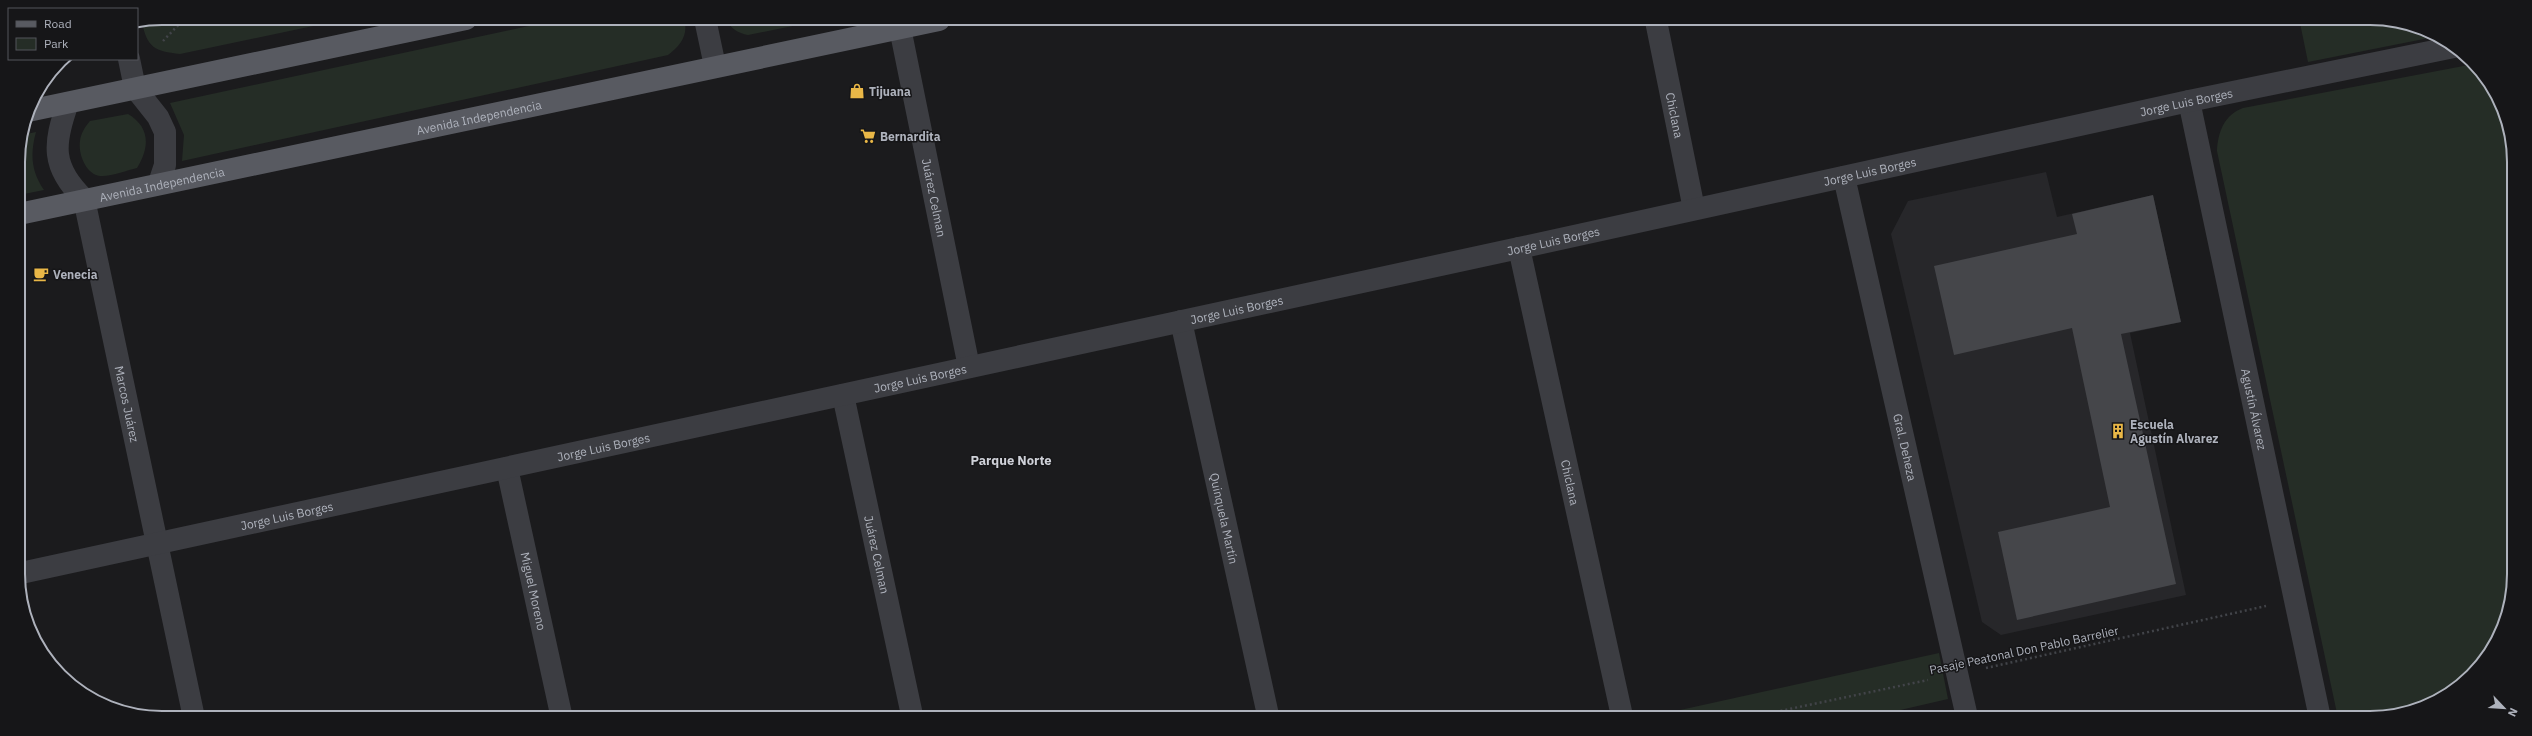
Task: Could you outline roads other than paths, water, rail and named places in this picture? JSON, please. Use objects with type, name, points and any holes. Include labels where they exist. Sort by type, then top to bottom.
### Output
[{"type":"main road","points":[[35,110],[437,25]]},
{"type":"main road","name":"Avenida Independencia","points":[[25,213],[159,183],[915,25]]},
{"type":"street","points":[[706,25],[715,66]]},
{"type":"street","name":"Chiclana","points":[[1657,25],[1694,209]]},
{"type":"street","name":"Juárez Celman","points":[[900,28],[970,367]]},
{"type":"street","name":"Jorge Luis Borges","points":[[25,572],[2189,101],[2447,49]]},
{"type":"street","points":[[129,60],[135,88],[158,117],[165,132],[165,165],[159,183]]},
{"type":"street","name":"Agustín Álvarez","points":[[2189,101],[2318,711]]},
{"type":"street","name":"Marcos Juárez","points":[[68,103],[61,124],[57,144],[58,162],[64,176],[84,199],[193,711]]},
{"type":"street","name":"Gral. Deheza","points":[[1844,177],[1966,711]]},
{"type":"street","name":"Chiclana","points":[[1519,248],[1621,711]]},
{"type":"street","name":"Quinquela Martín","points":[[1181,321],[1267,711]]},
{"type":"street","name":"Juárez Celman","points":[[844,395],[911,711]]},
{"type":"street","name":"Miguel Moreno","points":[[507,468],[560,711]]},
{"type":"place","name":"Tijuana","points":[[857,91]]},
{"type":"place","name":"Bernardita","points":[[868,136]]},
{"type":"place","name":"Venecia","points":[[41,274]]},
{"type":"place","name":"Escuela Agustín Alvarez","points":[[2118,431]]},
{"type":"district","name":"Parque Norte","points":[[1011,460]]}]
